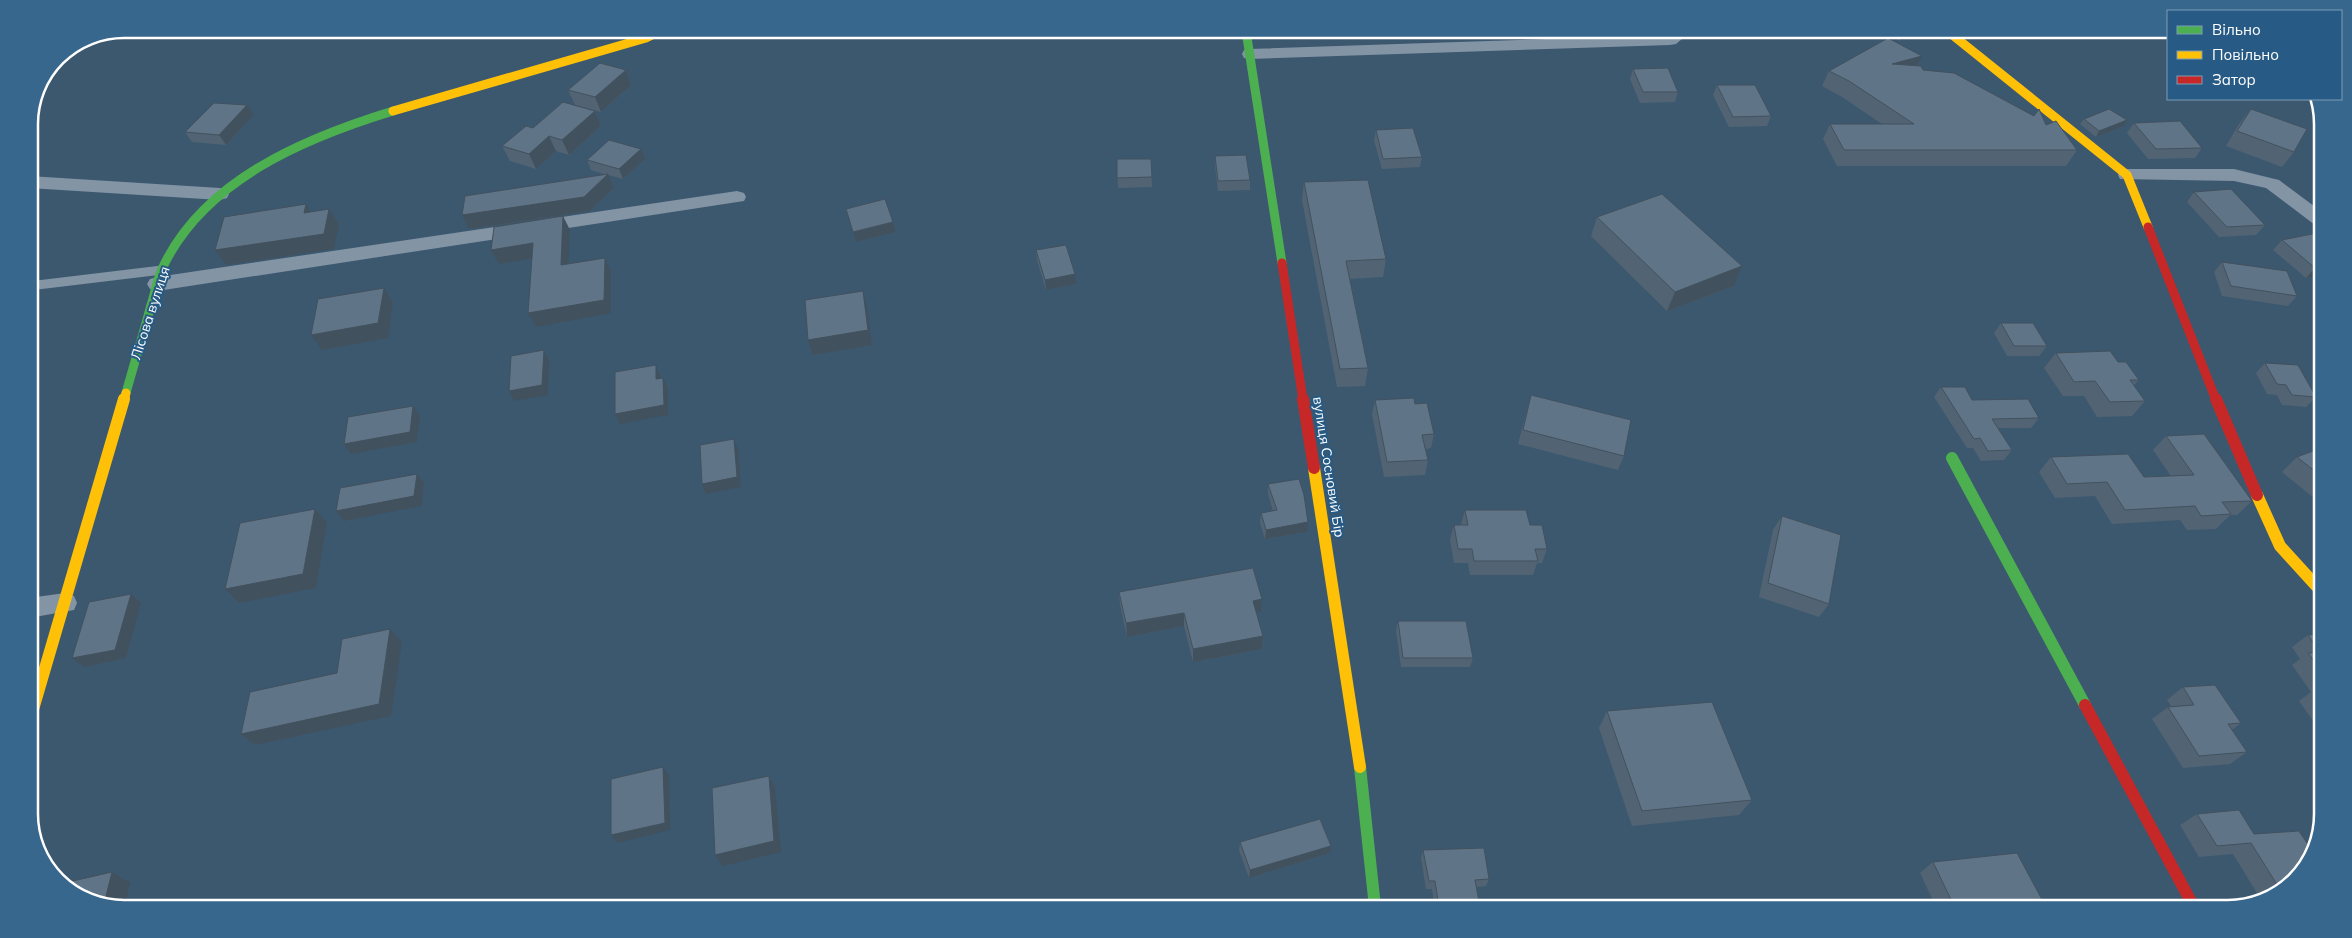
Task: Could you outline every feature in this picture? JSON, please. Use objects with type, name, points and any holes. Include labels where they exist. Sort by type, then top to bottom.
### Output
[{"type":"street","name":"Лісова вулиця","points":[[38,693],[159,277],[189,224],[220,194],[269,164],[336,129],[371,117],[646,38]]},
{"type":"street","name":"вулиця Сосновий Бір","points":[[1247,38],[1364,792],[1374,900]]},
{"type":"street","points":[[1250,54],[1670,40],[1673,38]]},
{"type":"street","points":[[1956,38],[2127,175],[2226,424],[2280,546],[2314,583]]},
{"type":"street","points":[[2127,175],[2234,175],[2272,184],[2314,215]]},
{"type":"street","points":[[38,183],[220,194]]},
{"type":"street","points":[[159,277],[737,197]]},
{"type":"street","points":[[1952,458],[2190,900]]},
{"type":"street","points":[[38,607],[65,603]]},
{"type":"lane","points":[[38,285],[159,277]]},
{"type":"building","points":[[1888,38],[1922,56],[1892,64],[1921,66],[1923,70],[1954,73],[2034,116],[2039,109],[2046,125],[2056,121],[2077,150],[1844,150],[1830,124],[1914,124],[1849,81],[1829,71]]},
{"type":"building","points":[[600,63],[626,70],[595,97],[568,90]]},
{"type":"building","points":[[1668,68],[1678,92],[1643,92],[1633,69]]},
{"type":"building","points":[[1717,85],[1755,85],[1771,116],[1733,117]]},
{"type":"building","points":[[563,102],[595,111],[562,140],[549,136],[529,154],[502,146],[526,126],[533,128]]},
{"type":"building","points":[[214,103],[247,105],[219,135],[185,132]]},
{"type":"building","points":[[2109,109],[2127,120],[2099,131],[2084,119]]},
{"type":"building","points":[[2251,109],[2307,129],[2294,152],[2237,131]]},
{"type":"building","points":[[2180,121],[2202,148],[2156,149],[2134,123]]},
{"type":"building","points":[[1413,128],[1422,157],[1383,159],[1376,130]]},
{"type":"building","points":[[609,140],[641,149],[619,169],[587,160]]},
{"type":"building","points":[[1246,155],[1250,180],[1218,181],[1215,156]]},
{"type":"building","points":[[1117,159],[1151,159],[1152,177],[1117,178]]},
{"type":"building","points":[[608,174],[584,197],[462,215],[465,196]]},
{"type":"building","points":[[1368,180],[1386,259],[1346,261],[1368,368],[1340,369],[1304,182]]},
{"type":"building","points":[[2231,189],[2265,225],[2227,227],[2194,192]]},
{"type":"building","points":[[1662,194],[1742,266],[1675,292],[1597,217]]},
{"type":"building","points":[[885,199],[893,222],[853,232],[846,209]]},
{"type":"building","points":[[306,204],[304,213],[329,209],[324,234],[215,250],[224,217]]},
{"type":"building","points":[[563,216],[561,265],[605,258],[604,300],[528,313],[533,243],[491,250],[494,227]]},
{"type":"building","points":[[2314,234],[2314,267],[2282,240]]},
{"type":"building","points":[[1066,245],[1075,274],[1045,280],[1036,250]]},
{"type":"building","points":[[2222,262],[2287,271],[2297,296],[2231,286]]},
{"type":"building","points":[[384,288],[378,323],[311,335],[318,299]]},
{"type":"building","points":[[863,291],[868,330],[808,340],[805,300]]},
{"type":"building","points":[[2001,323],[2033,323],[2047,346],[2014,346]]},
{"type":"building","points":[[544,350],[542,385],[509,391],[511,356]]},
{"type":"building","points":[[2110,351],[2118,362],[2126,362],[2139,380],[2130,380],[2145,401],[2110,402],[2095,381],[2074,382],[2056,353]]},
{"type":"building","points":[[2265,363],[2298,365],[2314,393],[2314,397],[2292,395],[2286,385],[2277,384]]},
{"type":"building","points":[[656,365],[656,379],[663,378],[664,405],[615,414],[615,372]]},
{"type":"building","points":[[1941,387],[1965,387],[1972,400],[2028,399],[2039,418],[1992,419],[2012,450],[1988,451],[1980,438],[1974,439]]},
{"type":"building","points":[[1531,395],[1631,420],[1624,456],[1523,430]]},
{"type":"building","points":[[1414,398],[1415,404],[1427,403],[1434,434],[1422,435],[1428,460],[1387,462],[1375,400]]},
{"type":"building","points":[[413,406],[410,432],[344,444],[348,417]]},
{"type":"building","points":[[2204,434],[2252,501],[2222,502],[2231,514],[2201,516],[2195,506],[2125,510],[2107,482],[2067,484],[2051,457],[2128,454],[2144,477],[2194,475],[2166,436]]},
{"type":"building","points":[[734,439],[737,477],[702,484],[700,445]]},
{"type":"building","points":[[2314,451],[2314,470],[2297,457]]},
{"type":"building","points":[[417,474],[414,496],[336,511],[340,488]]},
{"type":"building","points":[[1299,479],[1304,495],[1308,522],[1266,530],[1261,513],[1277,510],[1268,484]]},
{"type":"building","points":[[315,509],[303,574],[225,589],[240,523]]},
{"type":"building","points":[[1465,510],[1526,510],[1530,525],[1542,525],[1547,549],[1535,549],[1538,561],[1474,561],[1472,549],[1458,549],[1454,525],[1468,525]]},
{"type":"building","points":[[1782,516],[1841,535],[1829,604],[1768,583]]},
{"type":"building","points":[[1253,568],[1262,599],[1253,601],[1263,636],[1193,649],[1184,613],[1126,623],[1119,592]]},
{"type":"building","points":[[131,594],[115,650],[72,658],[89,602]]},
{"type":"building","points":[[1398,621],[1466,621],[1473,658],[1403,658]]},
{"type":"building","points":[[390,629],[379,704],[241,734],[250,692],[337,673],[342,639]]},
{"type":"building","points":[[2314,634],[2314,644],[2308,635]]},
{"type":"building","points":[[2314,652],[2314,661],[2308,653]]},
{"type":"building","points":[[2215,685],[2241,723],[2228,724],[2247,752],[2199,756],[2168,707],[2194,705],[2183,687]]},
{"type":"building","points":[[1712,702],[1752,800],[1642,811],[1607,711]]},
{"type":"building","points":[[663,767],[665,823],[611,835],[611,779]]},
{"type":"building","points":[[769,776],[774,841],[715,855],[712,788]]},
{"type":"building","points":[[2239,810],[2254,834],[2299,831],[2308,845],[2297,867],[2277,885],[2251,843],[2217,846],[2197,814]]},
{"type":"building","points":[[1320,819],[1331,846],[1250,870],[1240,842]]},
{"type":"building","points":[[1484,848],[1489,879],[1475,880],[1479,900],[1438,900],[1435,881],[1429,881],[1423,850]]},
{"type":"building","points":[[2017,853],[2042,900],[1951,900],[1933,862]]},
{"type":"building","points":[[112,872],[105,899],[81,889],[70,882]]},
{"type":"traffic: fast","points":[[1247,38],[1282,263]]},
{"type":"traffic: fast","points":[[126,393],[162,269],[179,239],[202,212],[229,188],[260,167],[292,149],[360,121],[393,111]]},
{"type":"traffic: fast","points":[[1952,458],[2085,705]]},
{"type":"traffic: fast","points":[[1360,767],[1374,900]]},
{"type":"traffic: slow","points":[[393,111],[646,38]]},
{"type":"traffic: slow","points":[[1956,38],[2127,175],[2148,227]]},
{"type":"traffic: slow","points":[[38,692],[126,393]]},
{"type":"traffic: slow","points":[[1314,468],[1360,767]]},
{"type":"traffic: slow","points":[[2257,495],[2280,546],[2314,583]]},
{"type":"traffic: jam","points":[[2148,227],[2226,424],[2257,495]]},
{"type":"traffic: jam","points":[[1282,263],[1314,468]]},
{"type":"traffic: jam","points":[[2085,705],[2190,900]]}]
